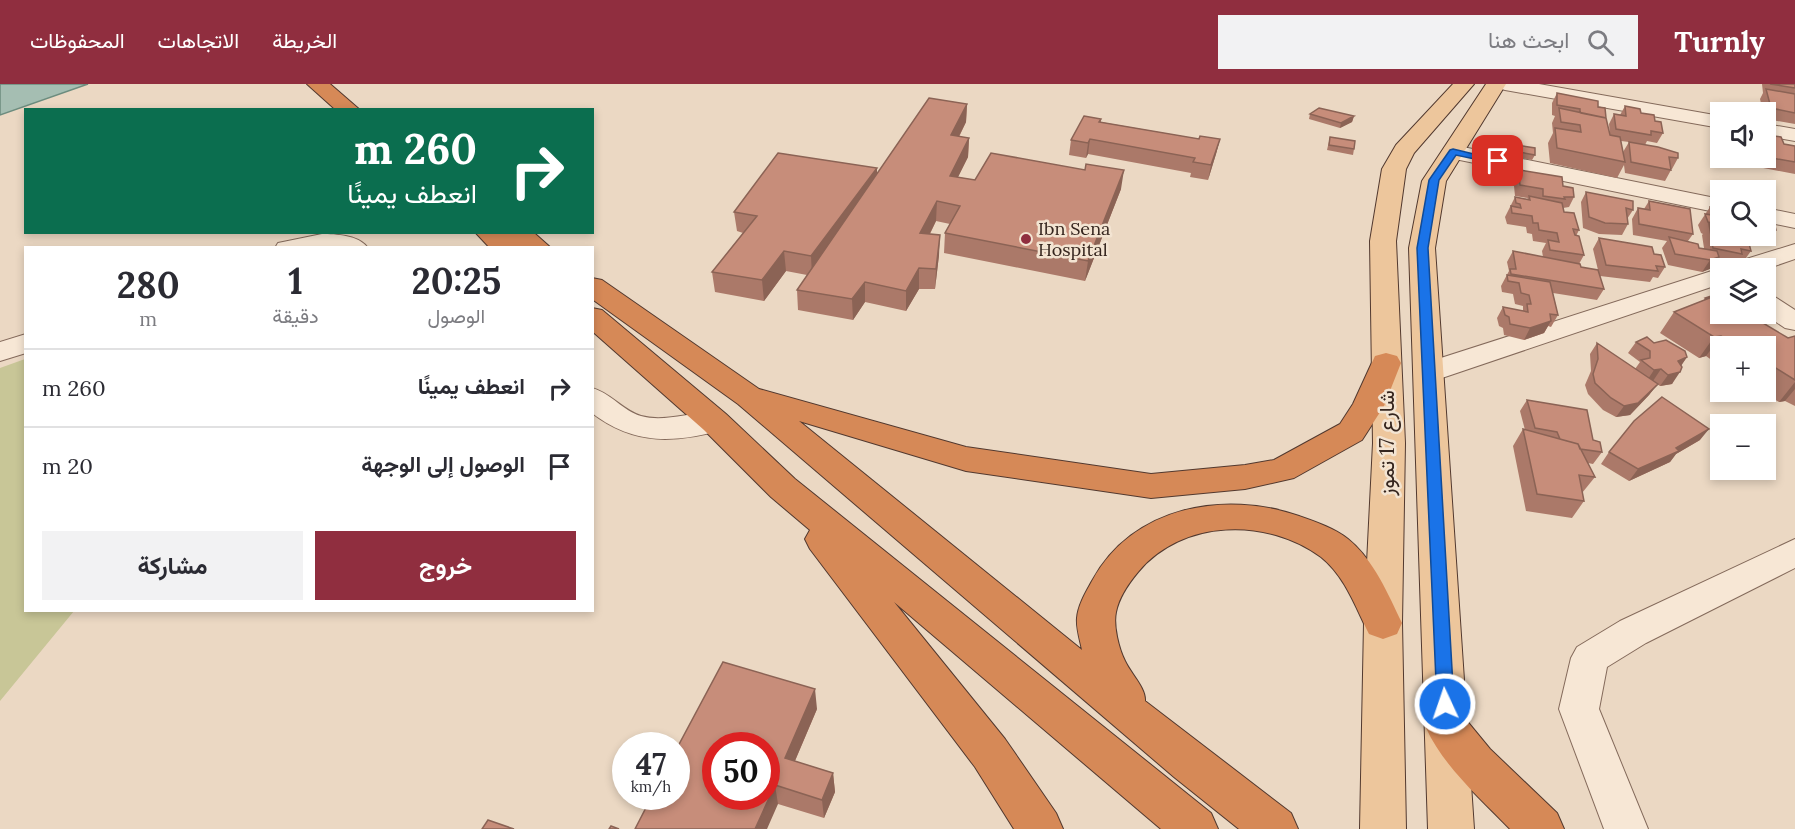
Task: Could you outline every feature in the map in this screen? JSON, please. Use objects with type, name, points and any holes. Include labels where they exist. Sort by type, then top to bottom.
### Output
[{"type":"highway","points":[[297,84],[327,108]]},
{"type":"highway","points":[[317,84],[347,108]]},
{"type":"highway","points":[[490,234],[504,246]]},
{"type":"highway","points":[[519,234],[535,246]]},
{"type":"highway","points":[[594,287],[749,397],[1189,763],[1275,829]]},
{"type":"highway","points":[[594,318],[715,422],[783,488],[1179,816]]},
{"type":"highway","points":[[749,397],[966,459],[1151,486],[1245,477],[1282,470],[1351,432],[1368,406],[1386,363]]},
{"type":"highway","points":[[783,488],[990,753],[1040,829]]},
{"type":"highway","points":[[1136,717],[1104,660],[1096,619],[1109,583],[1127,556],[1147,540],[1170,528],[1194,521],[1260,518],[1304,530],[1335,548],[1358,575],[1383,623]]},
{"type":"highway","points":[[1447,728],[1475,762],[1540,829]]},
{"type":"main road","name":"شارع 17 تموز","points":[[1383,829],[1383,623],[1389,443],[1383,241],[1394,169],[1404,150],[1464,84]]},
{"type":"main road","name":"شارع 17 تموز","points":[[1451,829],[1422,248],[1434,180],[1496,84]]},
{"type":"main road","points":[[1383,241],[1422,248]]},
{"type":"street","points":[[1505,84],[1710,120]]},
{"type":"street","points":[[1776,132],[1795,135]]},
{"type":"street","points":[[1453,152],[1710,204]]},
{"type":"street","points":[[1776,217],[1795,221]]},
{"type":"street","points":[[296,246],[319,241],[341,241],[352,246]]},
{"type":"street","points":[[1773,258],[1795,251]]},
{"type":"street","points":[[1429,372],[1710,279]]},
{"type":"street","points":[[1776,310],[1795,322]]},
{"type":"street","points":[[0,352],[24,344]]},
{"type":"street","points":[[594,399],[630,424],[651,429],[675,429],[715,422]]},
{"type":"street","points":[[1626,829],[1579,710],[1590,658],[1633,632],[1795,552]]},
{"type":"shaded area","points":[[0,84],[88,84],[0,115]]},
{"type":"shaded area","points":[[24,359],[24,612],[73,612],[0,701],[0,368]]},
{"type":"building","points":[[1770,84],[1795,84],[1795,88]]},
{"type":"building","points":[[1766,89],[1795,94],[1795,113],[1776,109],[1776,102],[1769,102]]},
{"type":"building","points":[[1557,93],[1598,101],[1598,107],[1605,108],[1606,118],[1580,113],[1580,109],[1557,105]]},
{"type":"building","points":[[929,98],[967,104],[951,135],[969,138],[950,176],[975,180],[991,153],[1085,170],[1086,164],[1124,170],[1088,261],[945,233],[960,206],[937,201],[920,233],[940,235],[936,269],[919,268],[906,291],[865,282],[852,299],[797,290]]},
{"type":"building","points":[[1625,106],[1640,109],[1641,113],[1654,115],[1655,121],[1661,122],[1663,133],[1651,131],[1651,135],[1616,129],[1614,114],[1626,116]]},
{"type":"building","points":[[1319,108],[1354,116],[1341,123],[1310,114]]},
{"type":"building","points":[[1559,108],[1606,118],[1610,135],[1620,137],[1625,162],[1557,148],[1555,128],[1581,132],[1580,125],[1561,122]]},
{"type":"building","points":[[1084,116],[1101,119],[1099,122],[1199,139],[1200,136],[1220,139],[1211,165],[1193,162],[1195,158],[1090,139],[1088,143],[1071,140]]},
{"type":"building","points":[[1776,136],[1781,137],[1784,144],[1795,146],[1795,162],[1776,159]]},
{"type":"building","points":[[1330,137],[1355,141],[1354,149],[1329,145]]},
{"type":"building","points":[[1498,142],[1535,148],[1535,155],[1497,148]]},
{"type":"building","points":[[1629,142],[1678,153],[1678,158],[1669,157],[1671,170],[1631,162]]},
{"type":"building","points":[[778,153],[877,168],[811,256],[784,251],[762,280],[712,272],[757,216],[734,212]]},
{"type":"building","points":[[1514,169],[1562,177],[1563,186],[1573,188],[1574,197],[1564,197],[1565,199],[1543,196],[1543,189],[1520,185],[1519,176],[1515,175]]},
{"type":"building","points":[[1586,192],[1633,201],[1633,210],[1626,208],[1628,224],[1605,223],[1589,217]]},
{"type":"building","points":[[1529,196],[1562,203],[1564,212],[1574,213],[1579,230],[1573,229],[1575,235],[1579,236],[1584,255],[1550,250],[1548,240],[1559,242],[1557,233],[1539,230],[1538,223],[1533,223],[1532,216],[1512,213],[1511,206],[1521,208],[1520,204],[1516,203],[1515,197],[1530,200]]},
{"type":"building","points":[[1649,201],[1690,209],[1693,234],[1639,224],[1638,208],[1650,210]]},
{"type":"building","points":[[1705,214],[1710,215],[1710,222],[1708,222]]},
{"type":"building","points":[[1669,237],[1698,244],[1699,248],[1717,251],[1719,257],[1710,258],[1710,260],[1675,254]]},
{"type":"building","points":[[1599,238],[1652,247],[1654,254],[1661,255],[1665,267],[1656,266],[1658,271],[1606,265]]},
{"type":"building","points":[[1713,246],[1750,246],[1751,251],[1741,249],[1742,254],[1713,248]]},
{"type":"building","points":[[1513,251],[1580,264],[1581,267],[1598,270],[1604,289],[1511,274],[1510,269],[1516,269]]},
{"type":"building","points":[[1507,275],[1550,282],[1558,315],[1550,314],[1551,321],[1530,328],[1510,324],[1503,307],[1528,312],[1527,304],[1531,304],[1529,295],[1521,293],[1519,283],[1508,281]]},
{"type":"building","points":[[1710,298],[1710,324],[1765,324],[1788,338],[1795,336],[1795,380],[1776,368],[1776,336],[1712,336],[1674,312]]},
{"type":"building","points":[[1647,337],[1654,343],[1666,340],[1685,351],[1687,357],[1678,361],[1682,367],[1680,372],[1668,375],[1661,369],[1654,370],[1641,360],[1650,358],[1650,351],[1636,342]]},
{"type":"building","points":[[1597,343],[1658,384],[1638,403],[1624,406],[1611,398],[1595,383],[1593,374],[1598,359]]},
{"type":"building","points":[[1662,397],[1709,429],[1676,448],[1679,451],[1638,469],[1609,452],[1634,421]]},
{"type":"building","points":[[1527,400],[1587,410],[1593,440],[1600,442],[1602,452],[1580,449],[1578,444],[1560,439],[1557,432],[1535,428]]},
{"type":"building","points":[[1523,429],[1578,444],[1595,477],[1579,475],[1584,501],[1537,494]]},
{"type":"building","points":[[723,662],[815,689],[785,758],[833,773],[822,800],[780,787],[780,732],[702,732],[702,810],[764,810],[755,829],[635,829],[645,810],[690,810],[690,732],[686,732]]},
{"type":"building","points":[[488,820],[514,829],[482,829]]},
{"type":"place","name":"Ibn Sena Hospital","points":[[1026,239]]},
{"type":"route","points":[[1445,704],[1422,248],[1434,180],[1453,152],[1498,161]]}]
